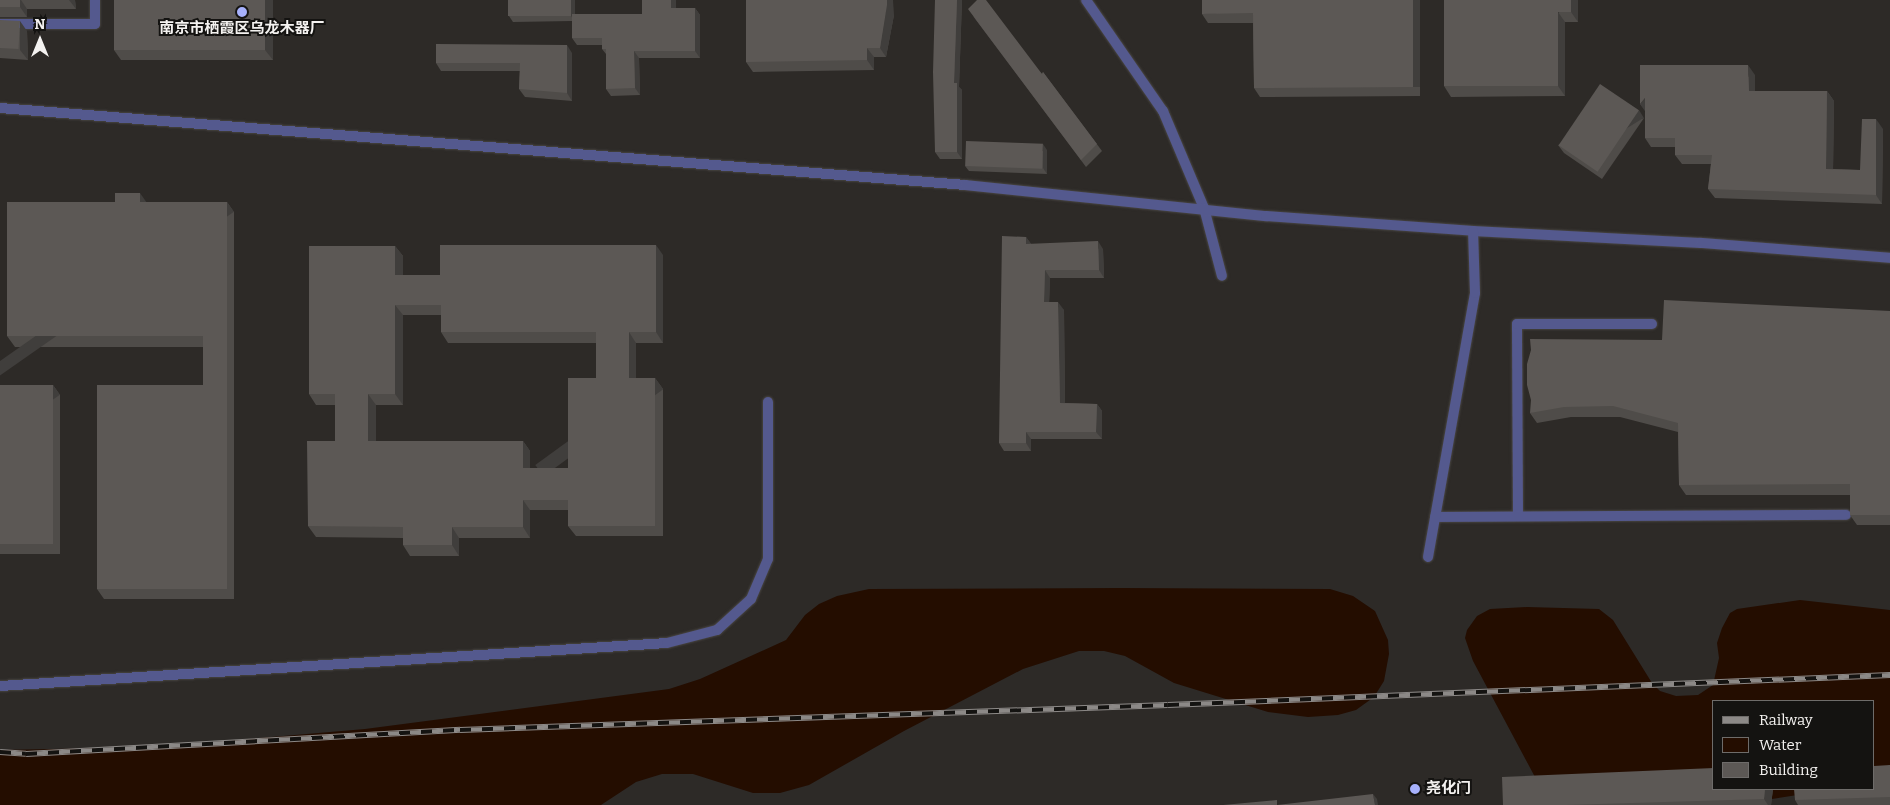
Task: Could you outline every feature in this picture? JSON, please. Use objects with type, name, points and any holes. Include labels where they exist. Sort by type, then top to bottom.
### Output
[{"type":"lane","points":[[0,24],[95,24],[94,0]]},
{"type":"lane","points":[[1086,0],[1162,111],[1204,208],[1222,276]]},
{"type":"lane","points":[[0,108],[198,126],[965,185],[1204,208],[1266,216],[1473,231],[1701,243],[1890,258]]},
{"type":"lane","points":[[1428,557],[1475,293],[1473,231]]},
{"type":"lane","points":[[1518,516],[1517,324],[1652,324]]},
{"type":"lane","points":[[0,686],[667,643],[717,630],[751,599],[768,559],[768,402]]},
{"type":"lane","points":[[1435,517],[1846,515]]},
{"type":"water","points":[[869,589],[1330,589],[1353,596],[1375,611],[1388,640],[1389,654],[1384,681],[1374,697],[1356,710],[1338,715],[1308,717],[1268,712],[1174,683],[1125,656],[1104,651],[1079,651],[1023,669],[904,731],[809,785],[780,793],[753,793],[693,774],[662,774],[636,782],[601,805],[0,805],[0,750],[157,747],[365,729],[669,689],[700,679],[786,640],[805,615],[819,604],[837,596]]},
{"type":"water","points":[[1800,600],[1890,610],[1890,770],[1875,779],[1875,700],[1712,700],[1712,790],[1830,790],[1740,804],[1543,792],[1473,661],[1465,638],[1467,630],[1477,616],[1490,609],[1527,607],[1599,609],[1613,620],[1652,683],[1660,691],[1676,696],[1698,695],[1713,685],[1719,658],[1717,643],[1730,613],[1737,609]]},
{"type":"building","points":[[0,0],[20,0],[20,7],[0,7]]},
{"type":"building","points":[[114,0],[265,0],[265,50],[114,50]]},
{"type":"building","points":[[508,0],[571,0],[571,16],[508,16]]},
{"type":"building","points":[[642,0],[671,0],[671,8],[695,8],[695,51],[634,51],[635,88],[606,89],[606,49],[602,49],[602,38],[572,38],[572,14],[642,14]]},
{"type":"building","points":[[746,0],[887,0],[880,48],[867,48],[867,60],[746,62]]},
{"type":"building","points":[[935,0],[957,0],[954,83],[957,83],[957,152],[935,152],[933,72]]},
{"type":"building","points":[[977,0],[986,0],[1097,144],[1081,160],[968,9]]},
{"type":"building","points":[[1202,0],[1413,0],[1413,87],[1254,88],[1253,13],[1202,14]]},
{"type":"building","points":[[1444,0],[1571,0],[1571,12],[1558,12],[1558,86],[1444,86]]},
{"type":"building","points":[[0,20],[20,21],[19,49],[0,48]]},
{"type":"building","points":[[436,44],[567,45],[567,93],[519,89],[520,63],[436,63]]},
{"type":"building","points":[[1640,65],[1748,65],[1749,91],[1827,91],[1826,169],[1860,170],[1862,119],[1876,119],[1876,195],[1708,189],[1712,155],[1675,155],[1675,138],[1645,138],[1645,98],[1640,104]]},
{"type":"building","points":[[1600,84],[1639,110],[1598,172],[1559,145]]},
{"type":"building","points":[[966,141],[1043,144],[1042,169],[965,166]]},
{"type":"building","points":[[115,193],[140,193],[140,202],[227,202],[227,589],[97,589],[97,385],[203,385],[203,336],[7,336],[7,202],[115,202]]},
{"type":"building","points":[[1002,236],[1026,237],[1026,244],[1098,241],[1099,270],[1045,270],[1044,302],[1058,302],[1060,403],[1097,404],[1096,432],[1026,432],[1026,443],[999,443]]},
{"type":"building","points":[[440,245],[656,245],[656,332],[629,332],[629,378],[655,378],[655,526],[568,526],[568,500],[523,500],[523,527],[452,527],[452,545],[403,545],[403,527],[308,526],[307,441],[335,441],[335,394],[309,394],[309,246],[395,246],[395,275],[440,275]],"holes":[[[395,305],[441,305],[441,332],[596,332],[596,378],[568,378],[568,468],[523,468],[523,441],[368,441],[368,394],[395,394]]]},
{"type":"building","points":[[1664,300],[1890,311],[1890,515],[1850,515],[1850,484],[1679,485],[1678,423],[1613,406],[1564,407],[1530,413],[1531,400],[1527,385],[1527,364],[1531,350],[1530,339],[1662,340]]},
{"type":"building","points":[[0,385],[53,385],[53,544],[0,544]]},
{"type":"building","points":[[1890,765],[1890,797],[1795,800],[1794,790],[1875,790],[1875,766]]},
{"type":"building","points":[[1712,768],[1712,790],[1765,790],[1764,799],[1503,805],[1502,777]]},
{"type":"building","points":[[1373,794],[1375,805],[1277,805]]},
{"type":"building","points":[[1277,800],[1277,805],[1223,805]]},
{"type":"railway","points":[[0,752],[26,754],[460,730],[1168,705],[1890,675]]},
{"type":"place","name":"南京市栖霞区乌龙木器厂","points":[[242,12]]},
{"type":"place","name":"尧化门","points":[[1415,789]]}]
